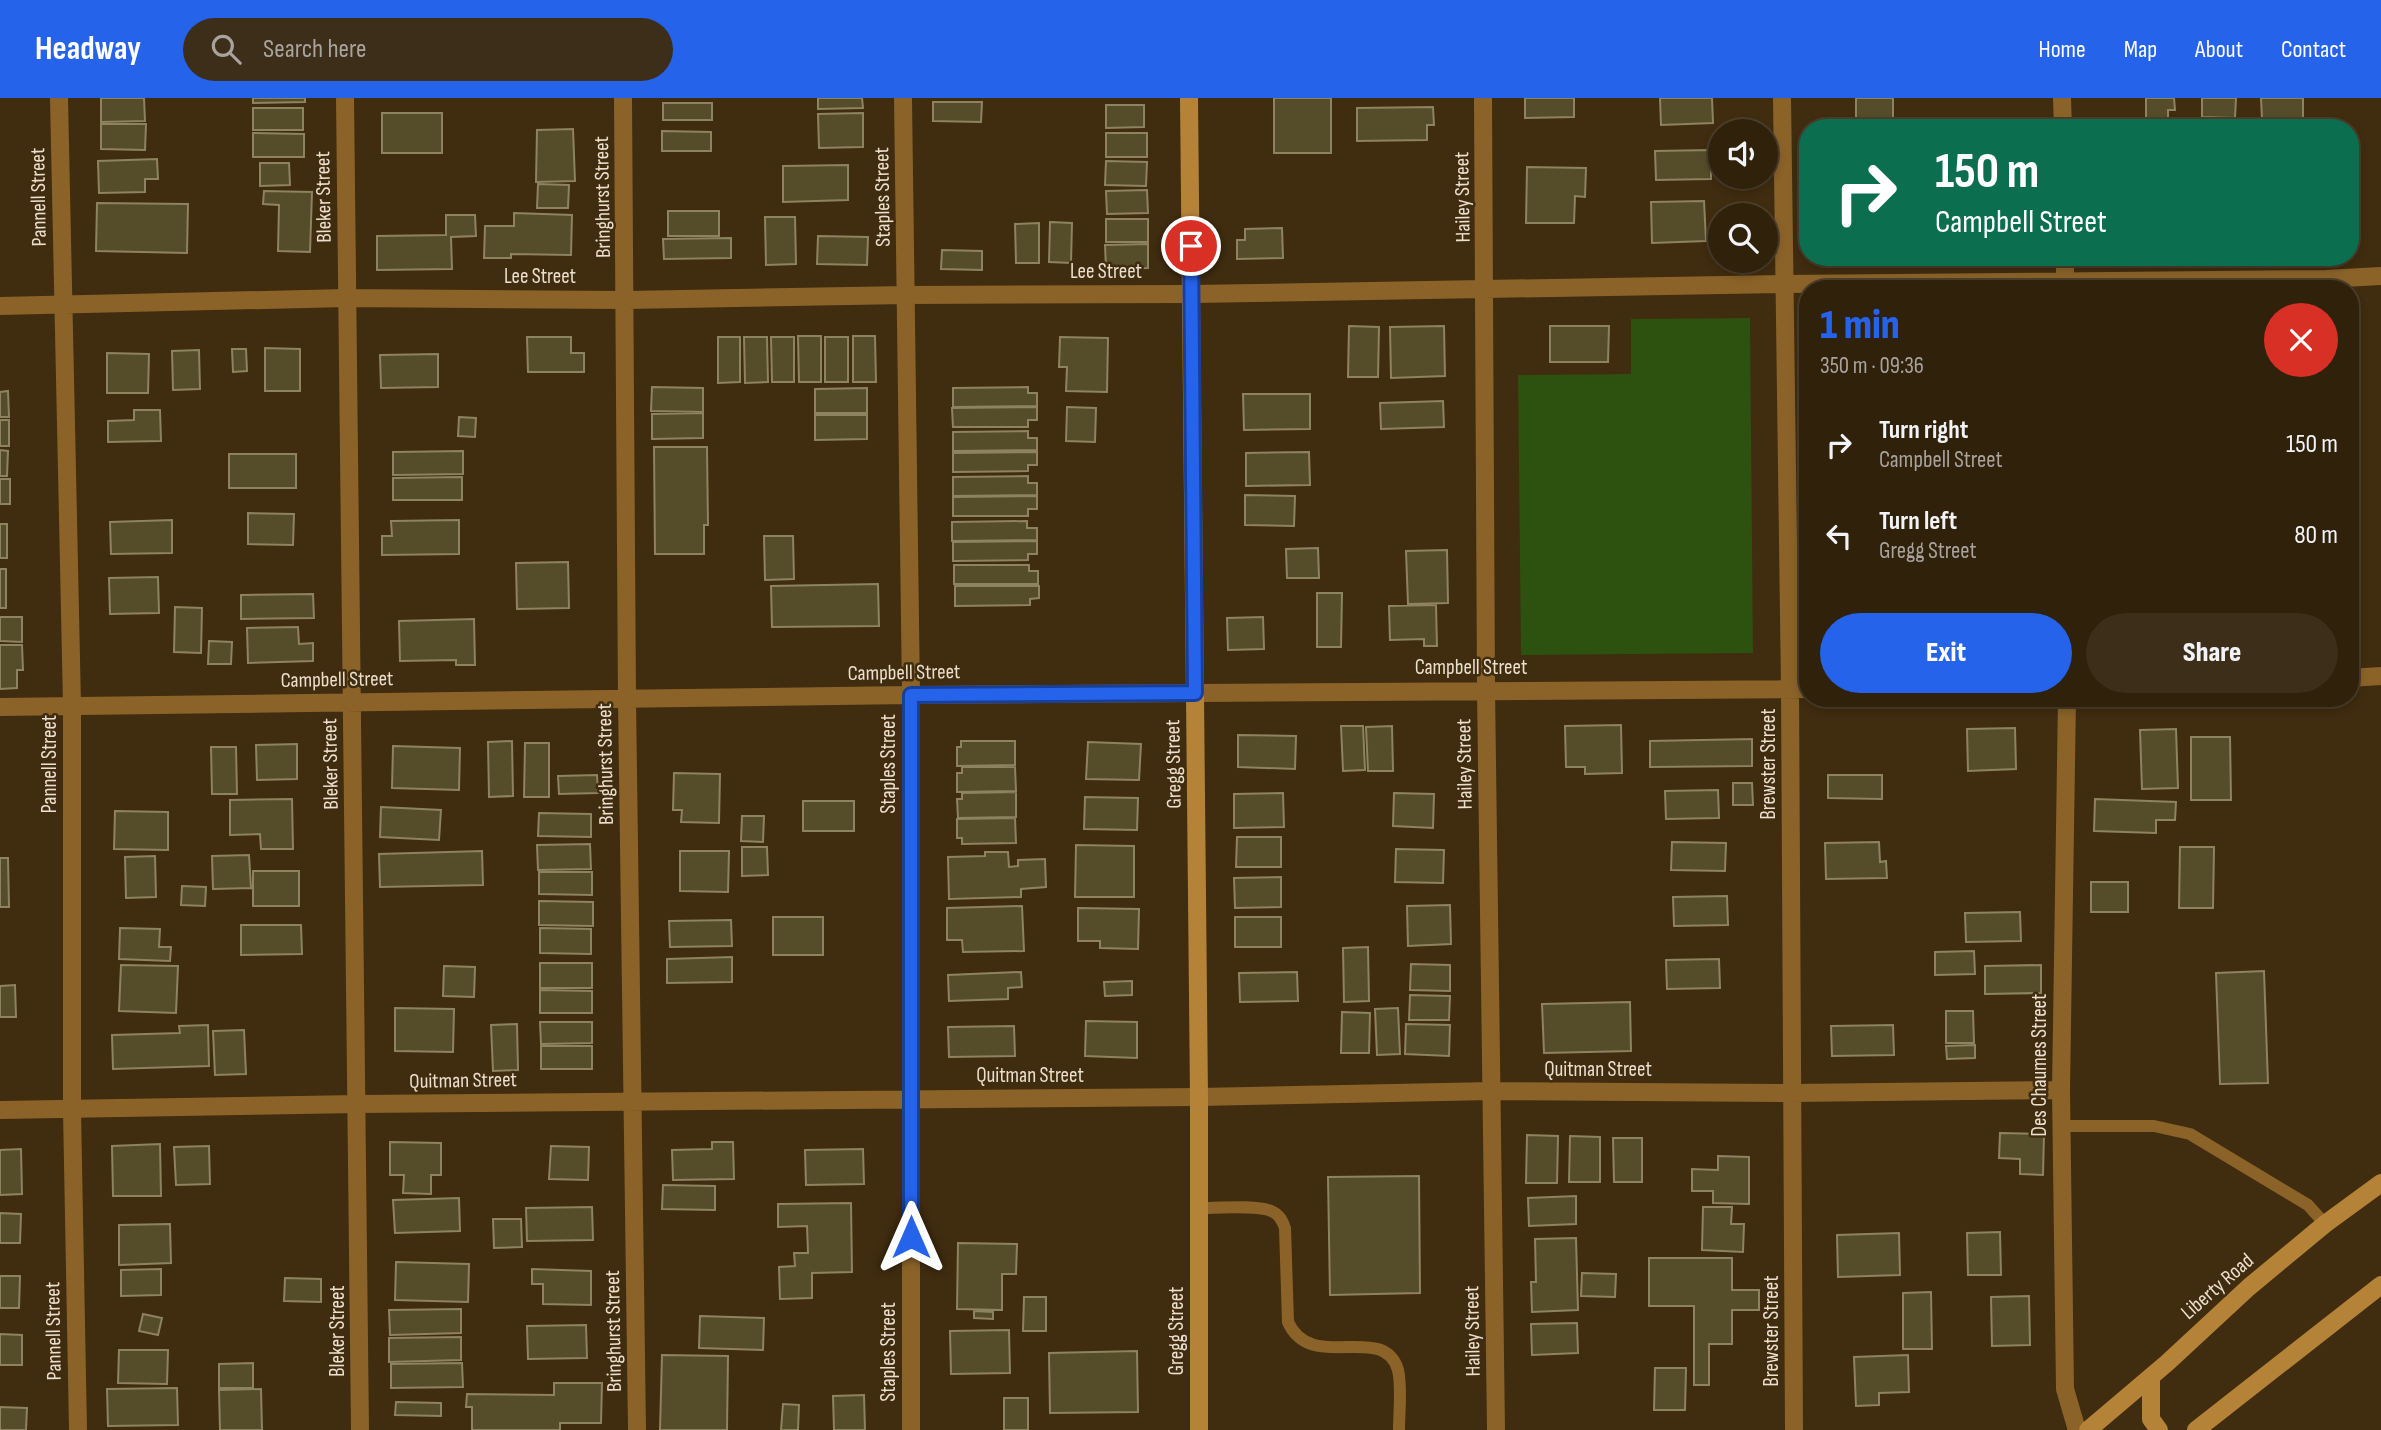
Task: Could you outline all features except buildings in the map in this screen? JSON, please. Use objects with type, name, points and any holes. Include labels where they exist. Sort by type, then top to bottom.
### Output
[{"type":"street","name":"Pannell Street","points":[[59,98],[72,705],[72,1110],[78,1430]]},
{"type":"street","name":"Bleker Street","points":[[345,98],[360,1430]]},
{"type":"street","name":"Bringhurst Street","points":[[623,98],[627,699],[637,1430]]},
{"type":"street","name":"Staples Street","points":[[903,98],[911,695],[911,1430]]},
{"type":"street","name":"Gregg Street","points":[[1189,98],[1199,1097],[1199,1430]]},
{"type":"street","name":"Hailey Street","points":[[1483,98],[1486,690],[1496,1430]]},
{"type":"street","name":"Brewster Street","points":[[1782,98],[1785,284],[1799,689],[1792,1093],[1794,1430]]},
{"type":"street","points":[[2062,98],[2063,119]]},
{"type":"street","name":"Lee Street","points":[[2354,280],[2381,276]]},
{"type":"street","name":"Lee Street","points":[[0,306],[347,298],[625,300],[1799,284]]},
{"type":"street","points":[[2359,677],[2381,676]]},
{"type":"street","name":"Campbell Street","points":[[0,707],[911,695],[1799,689]]},
{"type":"street","name":"Des Chaumes Street","points":[[2067,707],[2061,1090],[2065,1390],[2077,1430]]},
{"type":"street","name":"Quitman Street","points":[[0,1110],[633,1101],[1199,1097],[1492,1091],[1792,1093],[2061,1090]]},
{"type":"street","name":"Liberty Road","points":[[2088,1430],[2151,1377],[2249,1287],[2325,1224],[2381,1183]]},
{"type":"street","points":[[2196,1430],[2381,1285]]},
{"type":"street","points":[[2151,1377],[2151,1419],[2159,1430]]},
{"type":"lane","points":[[2062,1126],[2154,1126],[2190,1134],[2308,1205],[2325,1224]]},
{"type":"lane","points":[[1199,1208],[1261,1209],[1272,1211],[1281,1218],[1285,1228],[1288,1322],[1293,1333],[1303,1342],[1315,1347],[1370,1347],[1381,1350],[1393,1359],[1398,1371],[1399,1430]]},
{"type":"green space","points":[[1750,318],[1753,653],[1521,655],[1518,375],[1631,374],[1631,319]]},
{"type":"route","points":[[911,1237],[911,695],[1195,693],[1191,246]]}]
